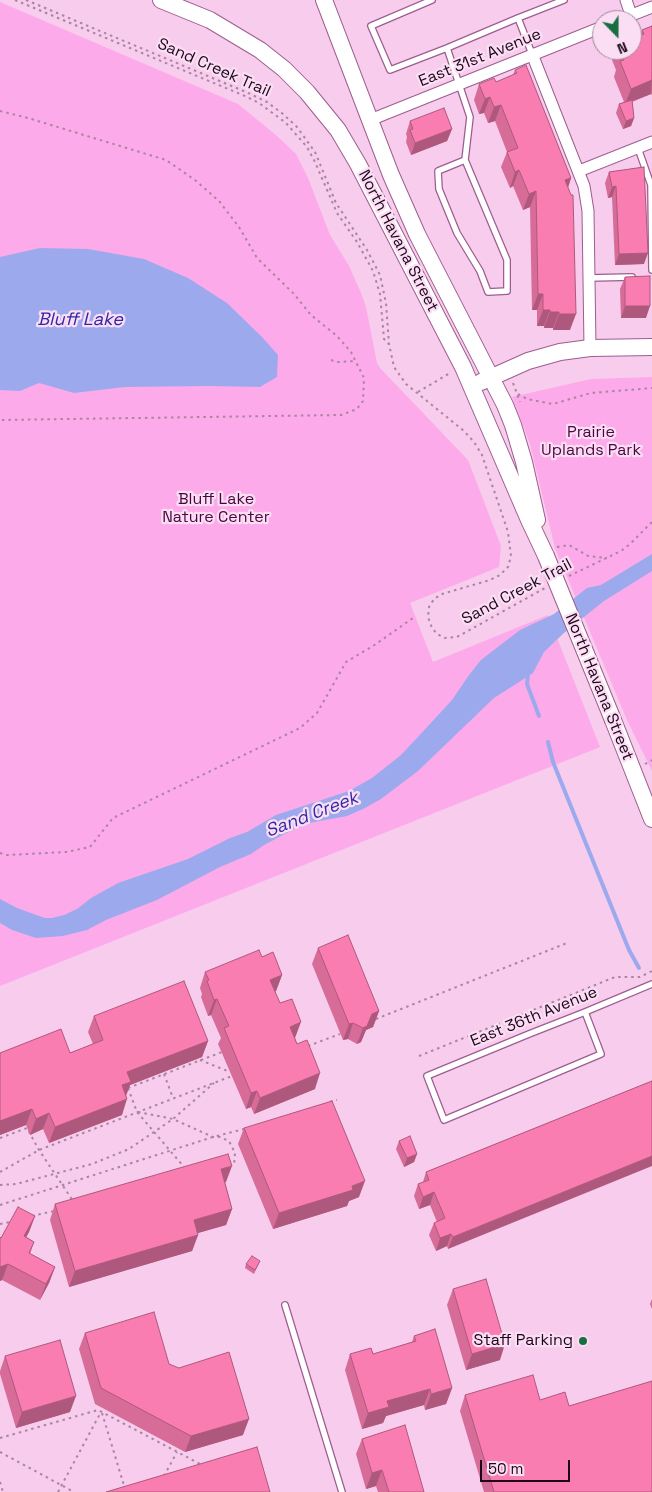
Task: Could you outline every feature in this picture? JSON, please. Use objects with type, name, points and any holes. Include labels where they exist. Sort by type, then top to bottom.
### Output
[{"type":"main road","name":"North Havana Street","points":[[162,0],[210,20],[260,50],[291,76],[328,116],[358,164],[472,387],[529,520],[550,552]]},
{"type":"main road","name":"North Havana Street","points":[[324,0],[391,175],[417,234],[505,404],[517,438],[550,552],[612,720],[652,819]]},
{"type":"main road","points":[[472,387],[528,361],[541,357],[590,348],[652,346]]},
{"type":"street","name":"East 31st Avenue","points":[[370,120],[592,31]]},
{"type":"street","points":[[532,54],[584,186],[588,211],[590,348]]},
{"type":"street","points":[[579,171],[652,142]]},
{"type":"lane","points":[[432,0],[371,26],[390,70],[564,0]]},
{"type":"lane","points":[[518,18],[532,54]]},
{"type":"lane","points":[[447,48],[470,117],[465,160],[507,260],[507,291],[488,292],[480,271],[457,233],[438,189],[438,171],[465,160]]},
{"type":"lane","points":[[638,148],[651,185],[652,270]]},
{"type":"lane","points":[[589,278],[643,277]]},
{"type":"lane","name":"East 36th Avenue","points":[[585,1012],[601,1054],[444,1120],[427,1076],[652,984]]},
{"type":"lane","points":[[285,1305],[342,1492]]},
{"type":"path","points":[[15,0],[246,96],[272,111],[286,123],[307,147],[336,213],[373,271],[380,294],[384,339],[389,344]]},
{"type":"path","name":"Sand Creek Trail","points":[[26,0],[246,92],[267,102],[297,127],[315,152],[336,204],[367,250],[380,276],[386,303],[389,344],[394,367],[406,384],[464,431],[474,442],[482,455],[508,532],[511,550],[508,568],[490,580],[442,594],[434,599],[428,607],[428,617],[432,628],[437,634],[445,638],[457,637],[550,586]]},
{"type":"path","points":[[0,111],[166,160],[195,180],[218,201],[239,227],[257,258],[294,294],[311,315],[337,336],[351,352],[364,378],[363,401],[357,409],[341,414],[0,420]]},
{"type":"path","points":[[331,360],[338,362],[356,361]]},
{"type":"path","points":[[417,393],[451,372]]},
{"type":"path","points":[[516,390],[518,394],[527,399],[553,404],[590,393],[652,388]]},
{"type":"path","name":"Sand Creek Trail","points":[[566,578],[607,558],[630,544],[652,522]]},
{"type":"path","points":[[550,552],[569,545],[588,556],[607,558]]},
{"type":"path","points":[[0,853],[7,855],[66,852],[90,847],[113,818],[300,728],[317,713],[346,662],[373,646],[412,618]]},
{"type":"path","points":[[371,1021],[567,943]]},
{"type":"path","points":[[419,1056],[615,977],[640,977],[652,971]]},
{"type":"path","points":[[304,1048],[340,1034]]},
{"type":"path","points":[[122,1090],[222,1052]]},
{"type":"path","points":[[200,1060],[230,1072]]},
{"type":"path","points":[[164,1074],[173,1098]]},
{"type":"path","points":[[0,1172],[39,1150],[232,1076]]},
{"type":"path","points":[[0,1185],[16,1184],[56,1174],[114,1156],[155,1133],[215,1082]]},
{"type":"path","points":[[128,1088],[137,1112],[186,1170]]},
{"type":"path","points":[[328,1103],[337,1100]]},
{"type":"path","points":[[137,1112],[173,1119],[230,1141],[235,1153],[234,1166]]},
{"type":"path","points":[[0,1138],[27,1128],[39,1150],[64,1185],[76,1206]]},
{"type":"path","points":[[0,1205],[214,1136],[248,1128]]},
{"type":"path","points":[[29,1217],[57,1210]]},
{"type":"path","points":[[0,1224],[10,1222]]},
{"type":"path","points":[[0,1438],[98,1410],[205,1467]]},
{"type":"path","points":[[58,1492],[102,1412]]},
{"type":"path","points":[[102,1412],[126,1492]]},
{"type":"path","points":[[0,1452],[74,1492]]},
{"type":"path","points":[[163,1478],[177,1452]]},
{"type":"path","points":[[0,1482],[3,1492]]},
{"type":"green space","name":"Bluff Lake Nature Center","points":[[0,2],[238,104],[296,154],[308,178],[330,235],[349,266],[361,293],[366,307],[377,363],[468,460],[501,546],[499,567],[410,603],[433,662],[548,615],[600,747],[0,986]]},
{"type":"green space","name":"Prairie Uplands Park","points":[[652,377],[652,771],[627,720],[555,548],[530,444],[512,397],[591,379]]},
{"type":"water","name":"Bluff Lake","points":[[40,248],[88,249],[144,259],[188,278],[227,303],[262,337],[278,355],[277,377],[260,387],[125,387],[74,393],[39,383],[20,391],[0,390],[0,257]]},
{"type":"water","name":"Sand Creek","points":[[652,554],[652,571],[604,601],[564,633],[544,652],[533,673],[494,698],[418,771],[381,799],[347,816],[304,824],[251,854],[220,867],[157,900],[106,920],[87,930],[63,936],[36,938],[12,930],[0,923],[0,899],[17,908],[45,918],[64,915],[118,883],[188,859],[230,838],[247,832],[276,815],[349,791],[372,778],[401,755],[416,739],[452,700],[481,660],[520,630],[554,614],[587,588],[601,585]]},
{"type":"building","points":[[652,26],[652,80],[631,89],[620,61],[642,60],[642,35],[644,34],[642,30]]},
{"type":"building","points":[[526,65],[571,178],[565,180],[571,195],[573,195],[576,314],[559,314],[559,312],[543,310],[543,294],[538,294],[536,191],[529,194],[519,170],[515,172],[507,152],[518,148],[501,105],[494,107],[490,97],[485,99],[479,84],[494,78],[496,82],[517,73],[515,70]]},
{"type":"building","points":[[632,100],[634,118],[626,121],[619,104]]},
{"type":"building","points":[[444,108],[452,129],[415,143],[410,130],[413,129],[410,121]]},
{"type":"building","points":[[644,167],[648,253],[619,254],[616,186],[612,187],[609,172]]},
{"type":"building","points":[[650,276],[650,306],[625,306],[625,277]]},
{"type":"building","points":[[348,935],[379,1011],[372,1014],[367,1026],[363,1028],[353,1023],[349,1024],[318,948]]},
{"type":"building","points":[[259,950],[262,957],[273,952],[282,975],[270,980],[280,1003],[292,999],[301,1022],[290,1027],[297,1044],[307,1040],[320,1073],[260,1098],[257,1091],[251,1093],[224,1028],[229,1026],[217,999],[214,1000],[205,972]]},
{"type":"building","points":[[184,981],[208,1041],[127,1072],[131,1082],[122,1085],[127,1099],[55,1127],[49,1113],[36,1119],[32,1109],[0,1121],[0,1053],[61,1029],[70,1053],[103,1040],[94,1016]]},
{"type":"building","points":[[652,1081],[652,1156],[453,1237],[451,1234],[440,1238],[434,1223],[445,1218],[434,1192],[423,1197],[418,1184],[429,1180],[426,1172]]},
{"type":"building","points":[[332,1101],[365,1181],[352,1186],[353,1190],[279,1213],[244,1128]]},
{"type":"building","points":[[410,1136],[417,1154],[407,1158],[399,1141]]},
{"type":"building","points":[[228,1154],[232,1166],[221,1169],[232,1209],[194,1220],[198,1235],[75,1271],[55,1204]]},
{"type":"building","points":[[18,1207],[35,1216],[24,1236],[34,1242],[29,1253],[55,1267],[46,1284],[8,1264],[0,1267],[0,1237]]},
{"type":"building","points":[[252,1256],[260,1261],[255,1270],[246,1264]]},
{"type":"building","points":[[486,1279],[505,1344],[472,1354],[453,1289]]},
{"type":"building","points":[[154,1312],[169,1364],[179,1368],[229,1352],[249,1419],[191,1436],[101,1388],[85,1333]]},
{"type":"building","points":[[435,1329],[452,1388],[431,1394],[430,1389],[387,1401],[389,1407],[368,1413],[350,1354],[371,1348],[373,1354],[416,1341],[414,1336]]},
{"type":"building","points":[[60,1340],[76,1396],[22,1412],[5,1356]]},
{"type":"building","points":[[533,1375],[540,1400],[565,1392],[569,1406],[652,1381],[652,1492],[494,1492],[465,1395]]},
{"type":"building","points":[[405,1425],[424,1492],[389,1492],[382,1470],[372,1473],[362,1439]]},
{"type":"building","points":[[257,1447],[270,1492],[106,1492]]},
{"type":"waterway","points":[[528,673],[527,684],[539,716]]},
{"type":"waterway","points":[[548,742],[553,762],[629,950],[639,968]]},
{"type":"place","name":"Staff Parking","points":[[583,1341]]}]
